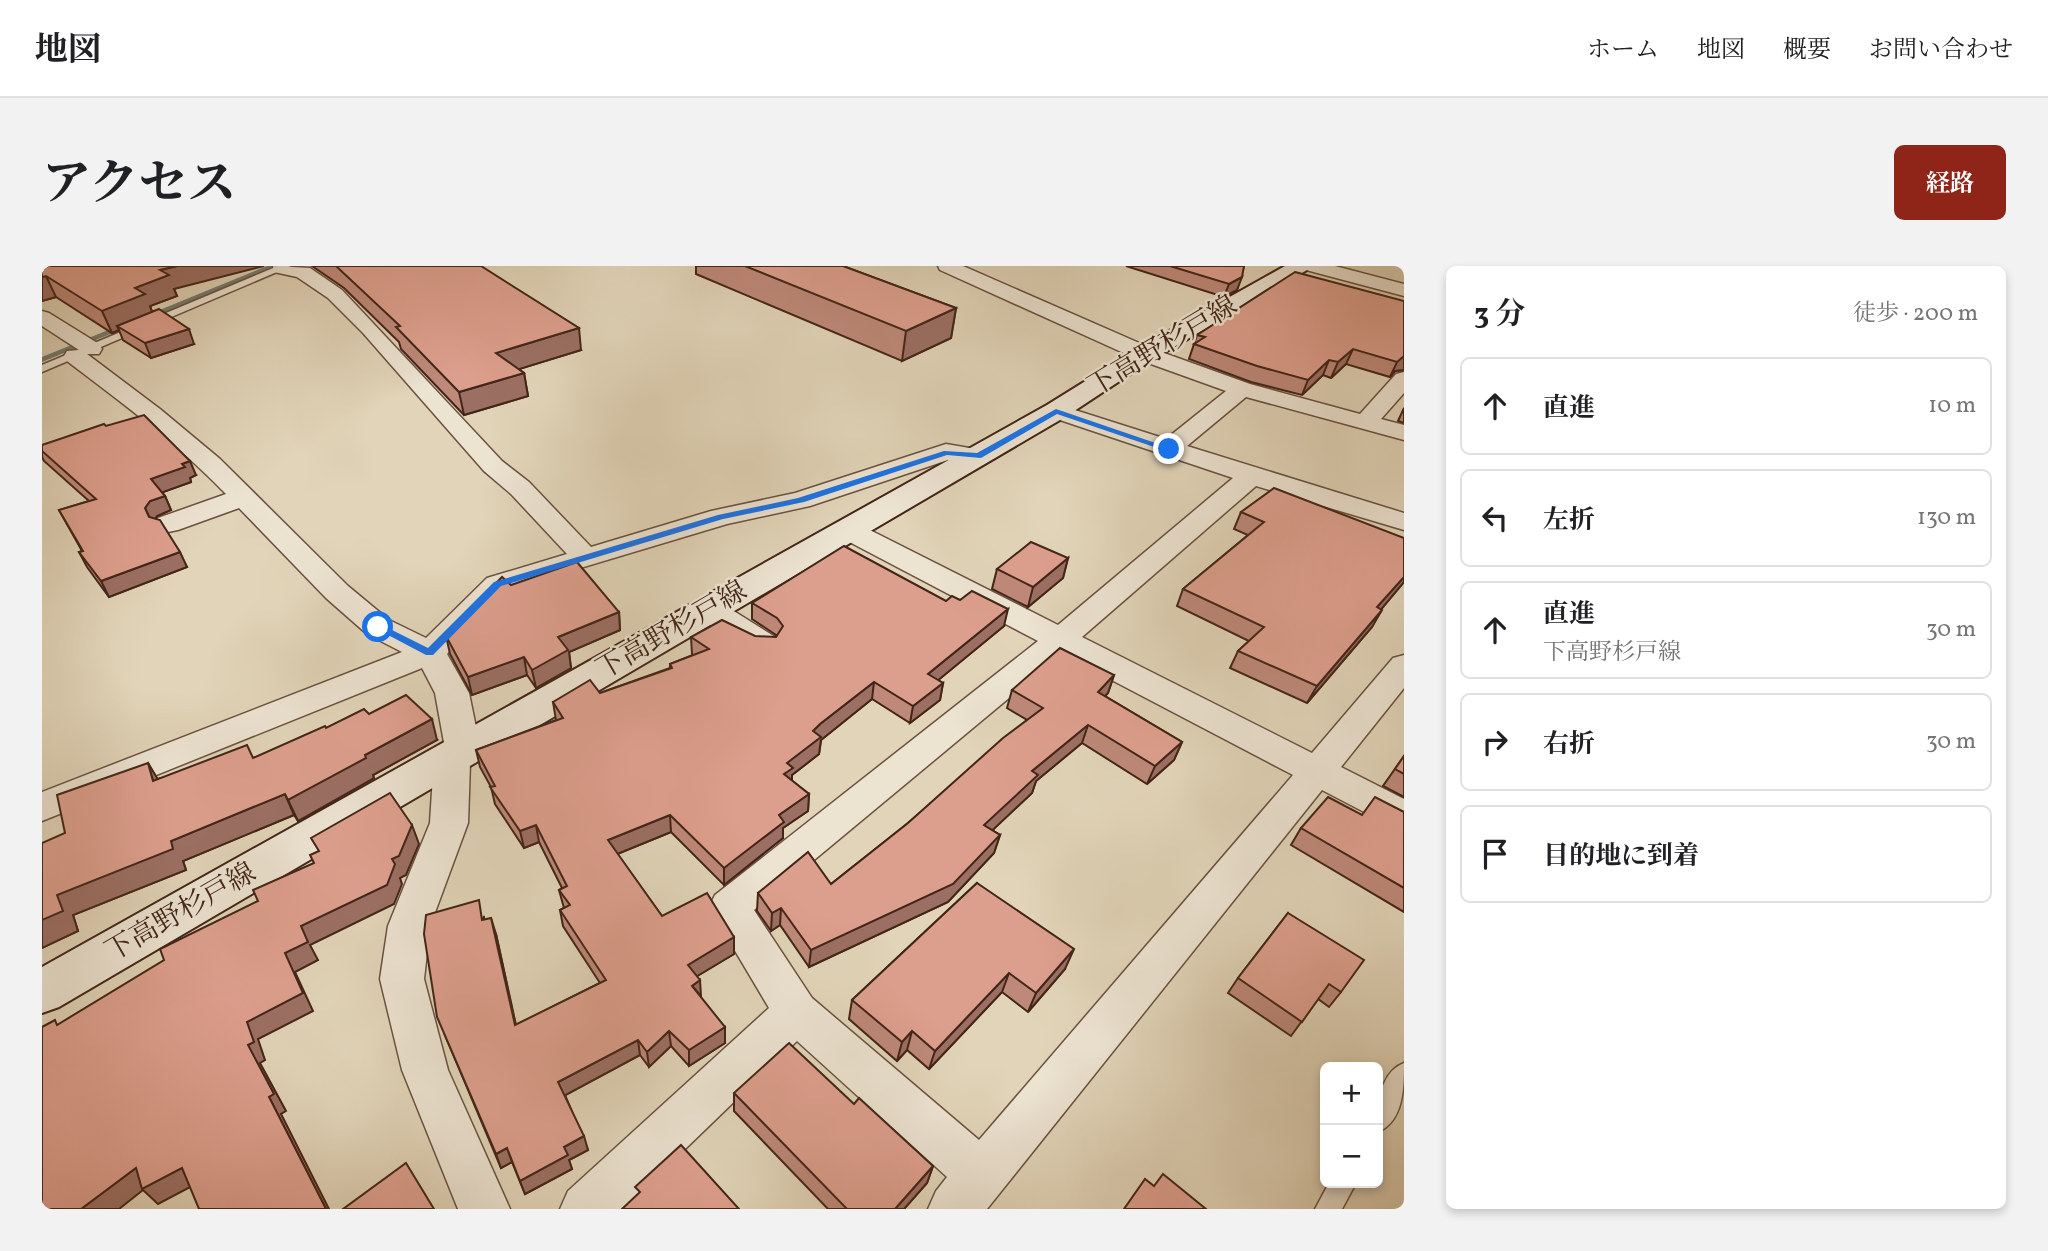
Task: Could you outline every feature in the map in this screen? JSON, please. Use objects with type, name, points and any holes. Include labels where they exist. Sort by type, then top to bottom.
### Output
[{"type":"main road","name":"下高野杉戸線","points":[[42,992],[1056,411],[1145,354],[1300,266]]},
{"type":"street","points":[[947,266],[1145,354],[1242,388],[1404,433]]},
{"type":"street","points":[[1313,266],[1404,290]]},
{"type":"street","points":[[284,267],[303,272],[335,294],[493,466],[520,488],[586,558]]},
{"type":"street","points":[[42,317],[83,352],[146,416],[211,464],[337,592],[378,627],[429,653],[452,693],[458,755],[449,823],[438,859],[409,926],[402,979],[425,1070],[484,1209]]},
{"type":"street","points":[[1366,422],[1404,379]]},
{"type":"street","points":[[1169,449],[1242,388]]},
{"type":"street","points":[[1056,411],[1252,476],[1404,522]]},
{"type":"street","points":[[42,807],[429,653],[497,584],[721,517],[801,500],[946,453],[978,456]]},
{"type":"street","points":[[982,1175],[796,1012],[729,907],[1060,639],[1252,476]]},
{"type":"street","points":[[168,524],[244,497]]},
{"type":"street","points":[[848,530],[1404,816]]},
{"type":"street","points":[[710,610],[764,644]]},
{"type":"street","points":[[954,1209],[1315,770],[1404,666]]},
{"type":"street","points":[[586,1209],[796,1012]]},
{"type":"lane","points":[[42,369],[284,267]]},
{"type":"lane","points":[[1383,1111],[1404,1074]]},
{"type":"lane","points":[[1328,1209],[1340,1188]]},
{"type":"building","points":[[42,266],[177,266],[160,270],[169,275],[135,288],[145,294],[102,311],[46,276],[42,277]]},
{"type":"building","points":[[336,266],[481,266],[579,328],[496,353],[524,373],[459,392],[396,327],[400,326]]},
{"type":"building","points":[[745,266],[843,266],[956,308],[906,331]]},
{"type":"building","points":[[1170,266],[1244,266],[1242,277],[1229,284]]},
{"type":"building","points":[[1295,272],[1404,301],[1404,356],[1397,362],[1353,349],[1338,362],[1329,360],[1308,380],[1194,344],[1205,337],[1197,335]]},
{"type":"building","points":[[159,309],[189,329],[145,343],[117,326]]},
{"type":"building","points":[[144,415],[190,461],[182,464],[185,467],[151,479],[165,496],[150,501],[145,508],[149,517],[160,520],[180,552],[101,581],[79,552],[83,551],[59,510],[96,499],[42,451],[42,445],[104,424],[106,426]]},
{"type":"building","points":[[1274,488],[1404,538],[1404,577],[1377,607],[1382,610],[1317,686],[1238,651],[1264,627],[1183,589],[1264,522],[1241,512]]},
{"type":"building","points":[[1031,542],[1068,558],[1033,587],[997,569]]},
{"type":"building","points":[[844,546],[946,601],[952,596],[960,600],[972,591],[1008,609],[928,674],[943,683],[913,706],[874,682],[820,724],[813,731],[821,737],[787,763],[793,768],[784,774],[809,794],[779,815],[784,822],[724,868],[670,815],[608,840],[662,916],[707,893],[734,937],[688,965],[700,980],[692,986],[725,1027],[689,1050],[669,1031],[647,1052],[638,1040],[558,1082],[584,1136],[564,1147],[568,1155],[520,1181],[507,1148],[496,1154],[437,1017],[424,934],[426,915],[479,900],[482,920],[491,918],[515,1025],[606,980],[560,910],[570,905],[559,890],[567,886],[536,825],[520,831],[490,787],[495,786],[476,750],[563,718],[553,702],[590,680],[600,693],[672,668],[670,664],[709,649],[691,637],[722,620],[755,636],[776,637],[783,626],[777,618],[752,603]]},
{"type":"building","points":[[577,562],[619,612],[558,637],[568,650],[532,670],[524,657],[468,677],[446,636],[502,577],[511,585]]},
{"type":"building","points":[[1060,648],[1114,675],[1098,692],[1182,742],[1155,766],[1088,725],[1032,771],[1038,775],[984,825],[1000,835],[953,884],[811,950],[781,908],[772,913],[758,893],[808,852],[831,884],[908,823],[1003,738],[1043,708],[1012,690]]},
{"type":"building","points":[[406,695],[432,719],[288,800],[285,794],[171,841],[173,849],[57,895],[63,911],[42,920],[42,843],[65,833],[57,795],[148,763],[153,781],[247,745],[253,758],[364,709],[369,714]]},
{"type":"building","points":[[1404,756],[1404,774],[1395,769]]},
{"type":"building","points":[[390,793],[412,825],[399,856],[392,859],[395,864],[387,885],[301,926],[308,942],[285,953],[303,993],[247,1022],[254,1042],[248,1045],[274,1094],[269,1097],[326,1209],[199,1209],[182,1168],[142,1189],[136,1168],[81,1209],[43,1209],[42,1027],[55,1020],[57,1025],[164,960],[160,949],[258,901],[253,890],[314,863],[310,855],[319,851],[311,838]]},
{"type":"building","points":[[1328,797],[1362,815],[1375,797],[1404,812],[1404,888],[1301,828]]},
{"type":"building","points":[[977,883],[1074,949],[1036,993],[1009,973],[935,1051],[912,1031],[902,1042],[852,1000]]},
{"type":"building","points":[[1288,913],[1364,960],[1341,992],[1329,984],[1302,1022],[1238,978]]},
{"type":"building","points":[[789,1043],[854,1104],[859,1098],[933,1166],[895,1209],[847,1209],[734,1093]]},
{"type":"building","points":[[681,1145],[739,1209],[622,1209],[640,1192],[635,1187]]},
{"type":"building","points":[[406,1163],[434,1209],[343,1209]]},
{"type":"building","points":[[1163,1174],[1206,1209],[1124,1209],[1145,1179],[1154,1186]]},
{"type":"waterway","points":[[149,316],[273,266]]},
{"type":"waterway","points":[[42,360],[126,326]]},
{"type":"route","points":[[378,627],[429,653],[497,584],[721,517],[801,500],[876,478],[946,453],[978,456],[1056,411],[1169,449]]}]
